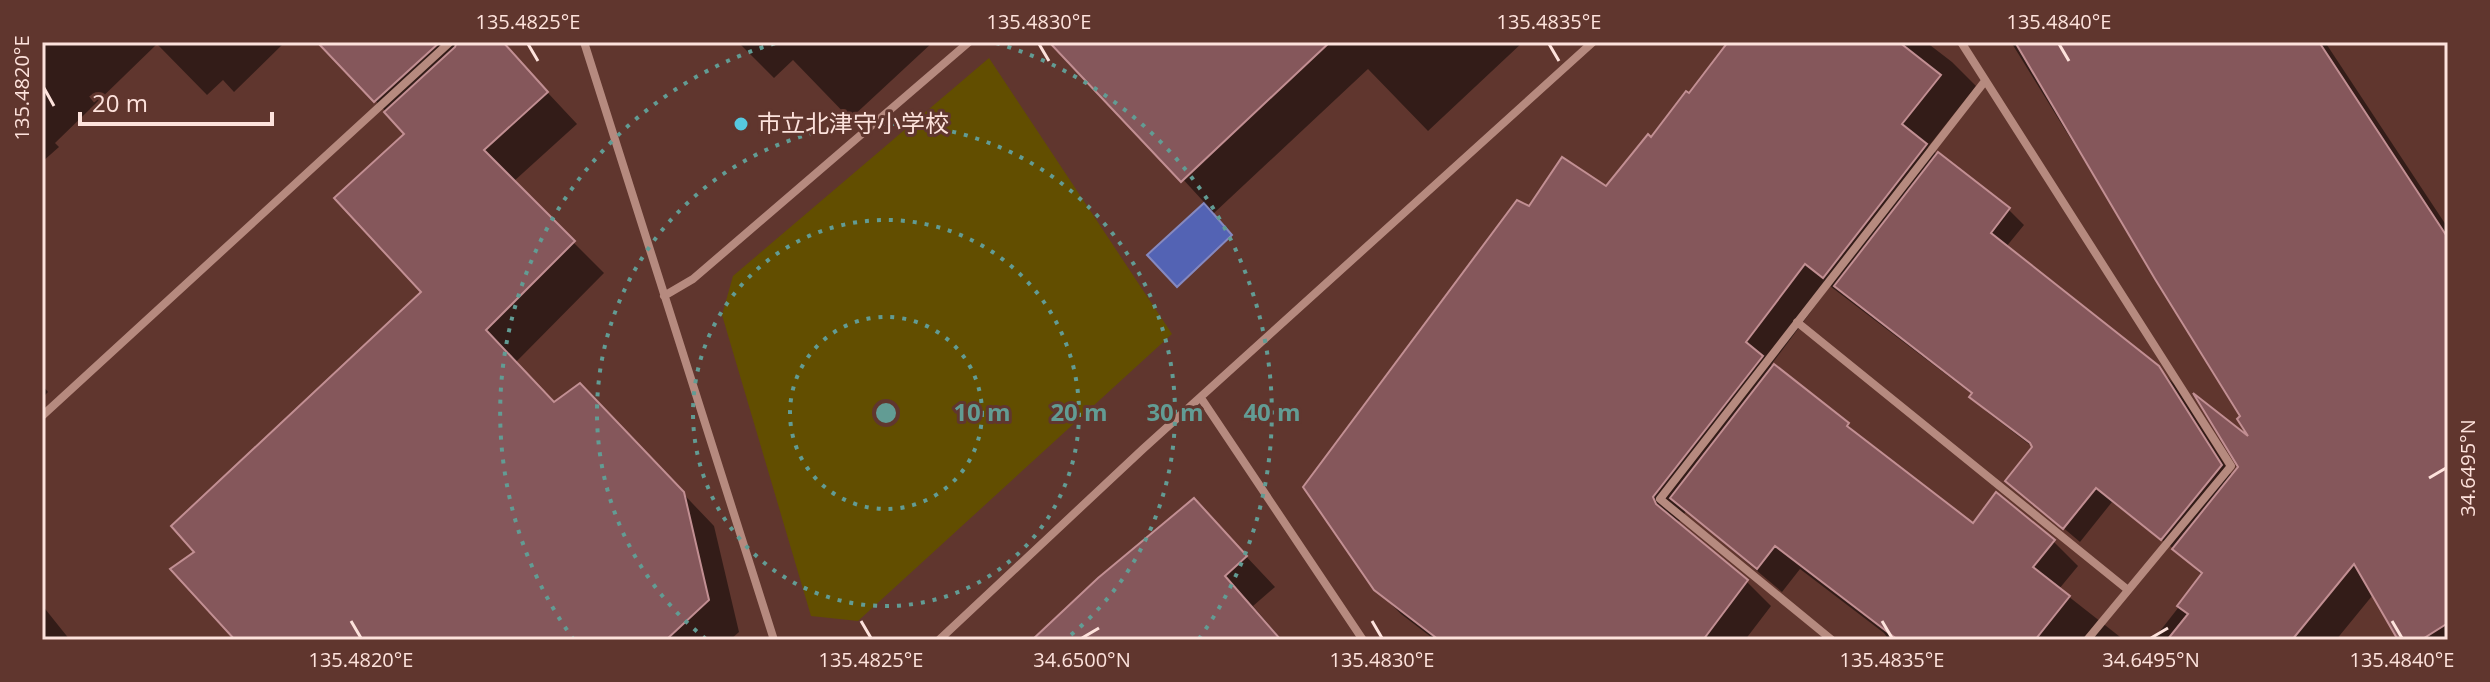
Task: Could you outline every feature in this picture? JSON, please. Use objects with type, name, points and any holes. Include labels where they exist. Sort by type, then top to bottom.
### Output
[{"type":"street","points":[[42,416],[450,42]]},
{"type":"street","points":[[584,42],[774,640]]},
{"type":"street","points":[[664,296],[693,279],[969,42]]},
{"type":"street","points":[[939,640],[1593,42]]},
{"type":"street","points":[[1961,42],[2231,466],[2087,640]]},
{"type":"street","points":[[1832,640],[1660,499],[1985,81]]},
{"type":"street","points":[[1797,322],[2128,590]]},
{"type":"street","points":[[1201,398],[1363,640]]},
{"type":"shaded area","points":[[989,58],[1172,334],[858,621],[811,616],[722,315],[733,276]]},
{"type":"water","points":[[1204,203],[1232,235],[1177,287],[1147,255]]},
{"type":"building","points":[[317,42],[440,42],[374,102]]},
{"type":"building","points":[[457,42],[503,42],[548,92],[484,150],[575,241],[486,330],[554,402],[580,383],[684,492],[709,600],[666,640],[235,640],[170,569],[194,552],[171,526],[421,292],[334,198],[404,134],[384,112]]},
{"type":"building","points":[[1049,42],[1330,42],[1181,182]]},
{"type":"building","points":[[1728,42],[1899,42],[1941,75],[1902,124],[1927,144],[1823,278],[1805,264],[1746,342],[1763,356],[1653,497],[1656,504],[1748,580],[1703,640],[1439,640],[1374,590],[1303,487],[1517,200],[1529,206],[1562,157],[1606,186],[1648,134],[1651,137],[1686,91],[1689,93]]},
{"type":"building","points":[[2015,42],[2319,42],[2448,238],[2448,623],[2421,640],[2398,640],[2354,564],[2292,640],[2167,640],[2188,614],[2177,606],[2202,573],[2172,549],[2238,467],[2193,393],[2248,436],[2237,419],[2240,416]]},
{"type":"building","points":[[1938,152],[2010,208],[1991,233],[2159,366],[2222,465],[2161,540],[2096,488],[2063,529],[2005,481],[2032,447],[2030,443],[1969,397],[1972,393],[1834,286]]},
{"type":"building","points":[[1774,364],[1849,423],[1847,426],[1973,523],[1996,492],[2055,540],[2033,567],[2070,596],[2035,640],[1898,640],[1775,546],[1757,569],[1670,498]]},
{"type":"building","points":[[1194,498],[1247,556],[1225,576],[1281,640],[1032,640],[1098,578]]},
{"type":"place","name":"市立北津守小学校","points":[[741,124]]}]
